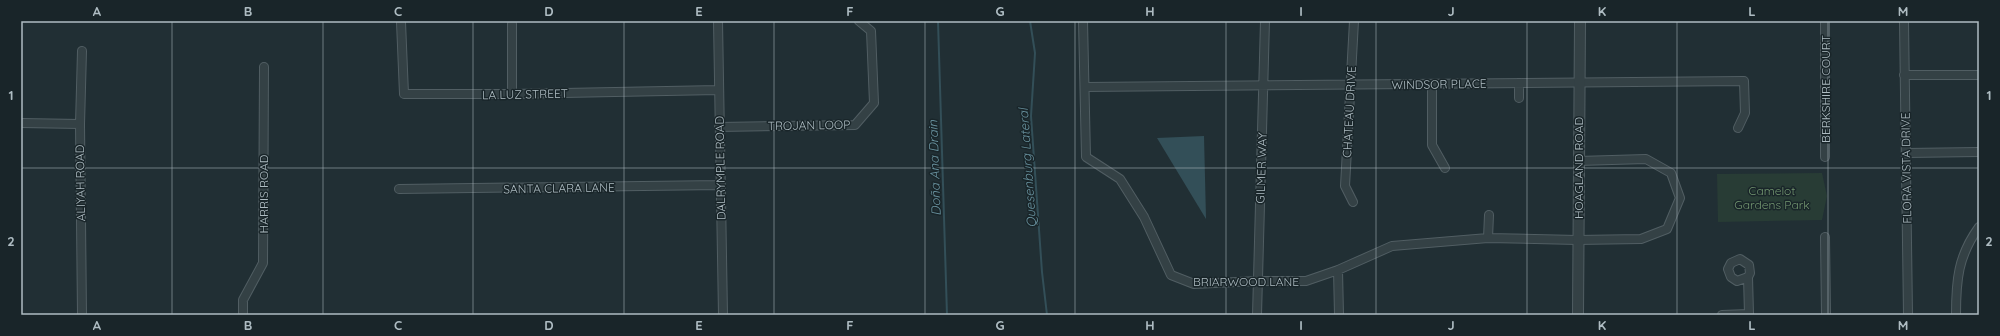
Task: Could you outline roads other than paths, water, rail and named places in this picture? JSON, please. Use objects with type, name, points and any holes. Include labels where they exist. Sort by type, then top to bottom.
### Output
[{"type":"street","name":"DALRYMPLE ROAD","points":[[718,21],[723,315]]},
{"type":"street","name":"TROJAN LOOP","points":[[719,127],[855,125],[874,103],[871,31],[859,21]]},
{"type":"street","name":"BRIARWOOD LANE","points":[[1083,21],[1086,157],[1120,179],[1144,217],[1170,275],[1194,284],[1258,281],[1306,281],[1338,270],[1392,246],[1488,238],[1577,240],[1641,239],[1667,229],[1680,198],[1671,172],[1646,159],[1578,161]]},
{"type":"street","name":"GILMER WAY","points":[[1256,315],[1265,21]]},
{"type":"street","name":"CHATEAU DRIVE","points":[[1353,202],[1346,186],[1354,21]]},
{"type":"street","name":"HOAGLAND ROAD","points":[[1578,315],[1577,240],[1580,21]]},
{"type":"street","name":"BERKSHIRE COURT","points":[[1825,21],[1825,157]]},
{"type":"street","name":"FLORA VISTA DRIVE","points":[[1904,21],[1908,315]]},
{"type":"street","name":"LA LUZ STREET","points":[[401,22],[404,94],[512,94],[718,90]]},
{"type":"street","points":[[512,24],[512,94]]},
{"type":"street","name":"ALIYAH ROAD","points":[[82,51],[80,124],[82,315]]},
{"type":"street","name":"HARRIS ROAD","points":[[243,315],[243,300],[263,263],[264,67]]},
{"type":"street","points":[[1904,75],[1979,75]]},
{"type":"street","name":"WINDSOR PLACE","points":[[1085,87],[1263,84],[1432,85],[1579,81],[1744,81],[1745,113],[1738,128]]},
{"type":"street","points":[[1519,83],[1519,98]]},
{"type":"street","points":[[1432,85],[1432,145],[1445,168]]},
{"type":"street","points":[[21,123],[80,124]]},
{"type":"street","points":[[1906,153],[1979,152]]},
{"type":"street","name":"SANTA CLARA LANE","points":[[399,189],[720,185]]},
{"type":"street","points":[[1488,238],[1489,215]]},
{"type":"street","points":[[1956,315],[1956,288],[1960,263],[1969,241],[1979,227]]},
{"type":"street","points":[[1825,237],[1826,315]]},
{"type":"street","points":[[1338,270],[1338,315]]},
{"type":"street","points":[[1722,315],[1749,314],[1748,277]]},
{"type":"water","points":[[1204,136],[1206,219],[1157,138]]},
{"type":"waterway","name":"Doña Ana Drain","points":[[938,21],[947,315]]},
{"type":"waterway","name":"Quesenburg Lateral","points":[[1030,21],[1035,53],[1031,116],[1042,272],[1047,315]]},
{"type":"park label","name":"Camelot Gardens Park","points":[[1772,197]]}]
